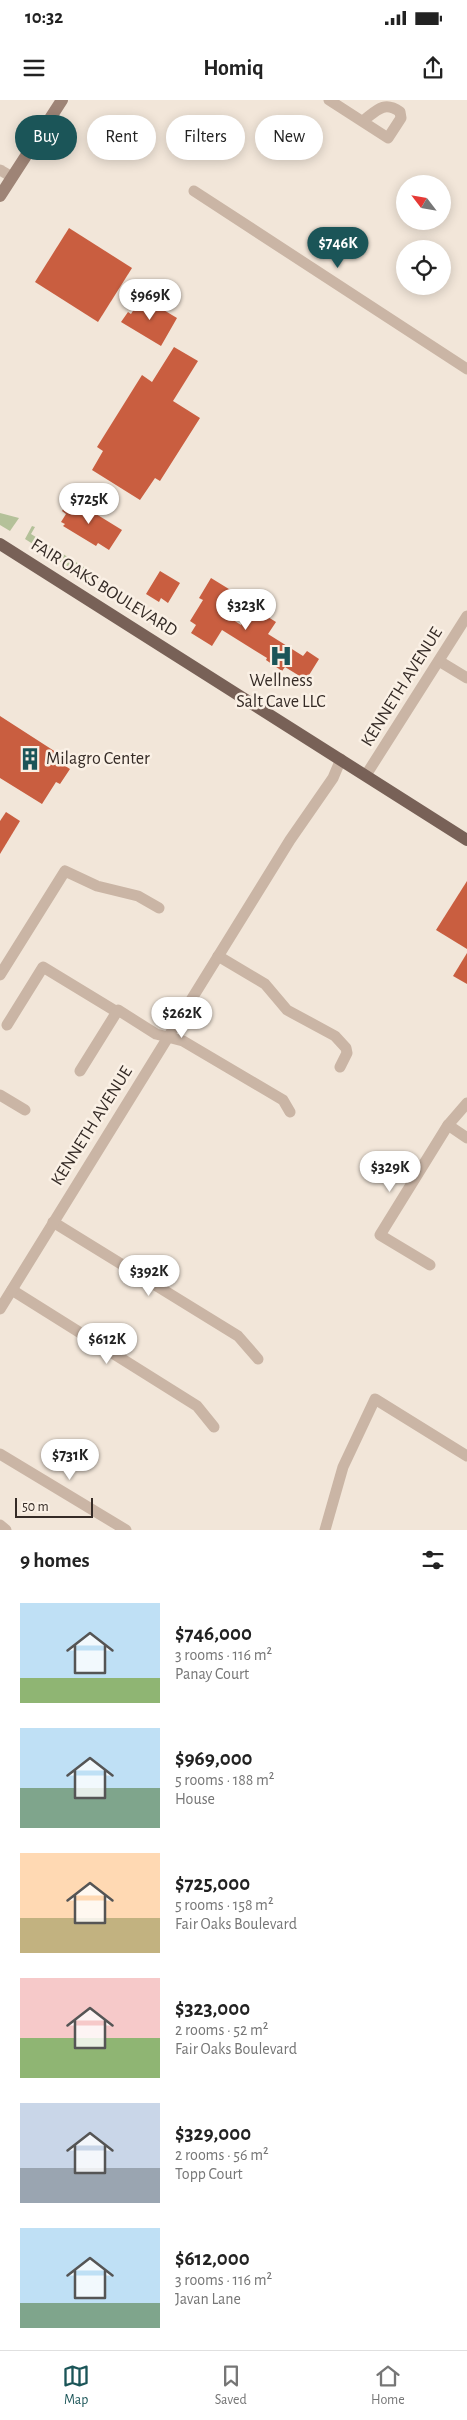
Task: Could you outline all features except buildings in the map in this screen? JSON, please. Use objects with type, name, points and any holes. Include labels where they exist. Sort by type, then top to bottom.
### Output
[{"type":"main road","name":"FAIR OAKS BOULEVARD","points":[[0,544],[467,840]]},
{"type":"street","points":[[0,196],[62,100]]},
{"type":"street","points":[[329,100],[363,121]]},
{"type":"street","points":[[0,170],[12,177]]},
{"type":"street","points":[[194,191],[467,369]]},
{"type":"street","name":"KENNETH AVENUE","points":[[366,775],[467,616]]},
{"type":"street","points":[[439,661],[467,678]]},
{"type":"street","name":"KENNETH AVENUE","points":[[0,1308],[290,840],[333,778],[341,759]]},
{"type":"street","points":[[0,976],[65,871],[97,886],[138,896],[159,908]]},
{"type":"street","points":[[218,956],[265,984],[287,1010],[341,1041],[347,1053],[340,1067]]},
{"type":"street","points":[[7,1025],[43,967],[156,1034],[183,1041],[283,1100],[290,1112]]},
{"type":"street","points":[[80,1070],[117,1012]]},
{"type":"street","points":[[0,1095],[25,1110]]},
{"type":"street","points":[[430,1265],[380,1235],[448,1125],[467,1103]]},
{"type":"street","points":[[448,1125],[467,1138]]},
{"type":"street","points":[[54,1222],[238,1336],[258,1359]]},
{"type":"street","points":[[12,1290],[198,1406],[214,1427]]},
{"type":"street","points":[[325,1530],[343,1467],[375,1400],[467,1456]]},
{"type":"street","points":[[0,1454],[126,1530]]},
{"type":"street","points":[[0,1526],[6,1530]]},
{"type":"green space","points":[[0,513],[19,518],[10,531],[0,525]]},
{"type":"green space","points":[[32,526],[35,527],[31,534],[95,574],[91,581],[25,539]]},
{"type":"place","name":"Wellness Salt Cave LLC","points":[[281,656]]},
{"type":"place","name":"Milagro Center","points":[[30,759]]}]
